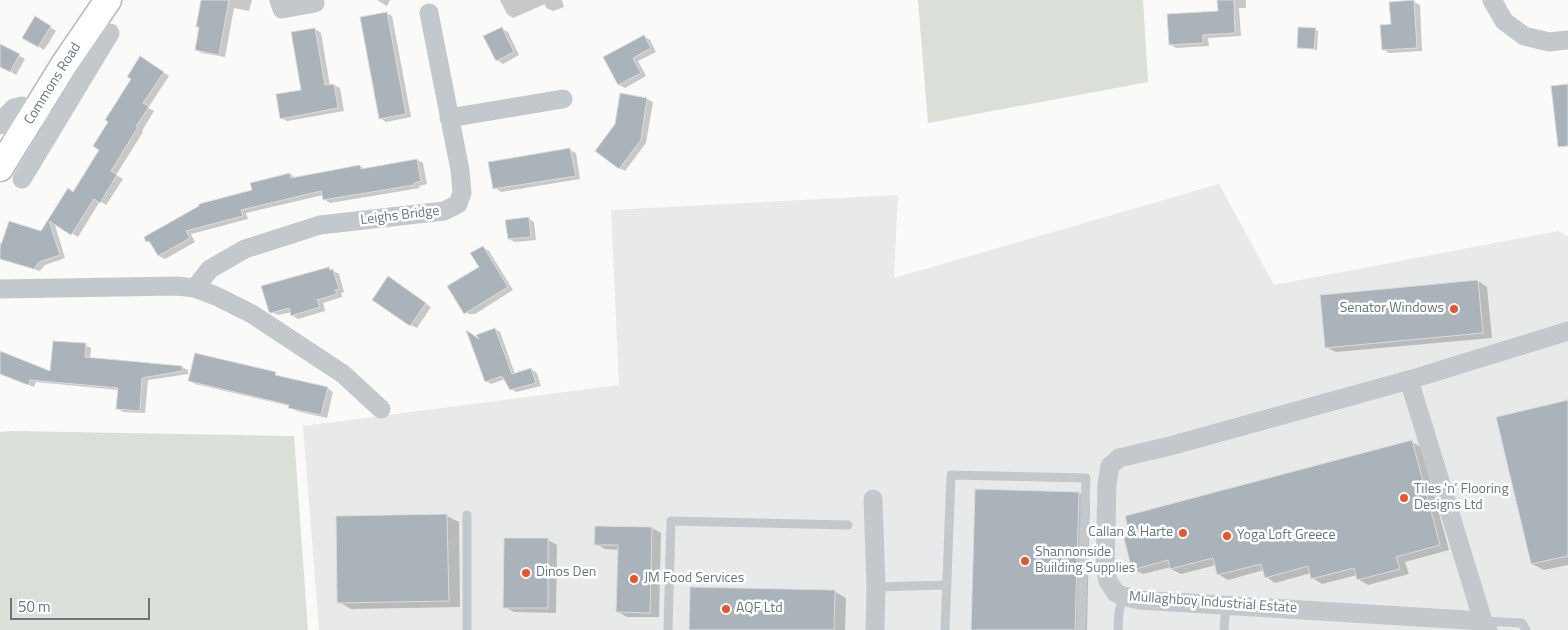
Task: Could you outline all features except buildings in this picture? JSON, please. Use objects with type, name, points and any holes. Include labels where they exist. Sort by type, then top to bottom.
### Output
[{"type":"street","name":"Commons Road","points":[[11,174],[46,117],[65,64],[108,0]]},
{"type":"street","points":[[279,0],[282,9],[315,3]]},
{"type":"street","points":[[1492,0],[1504,21],[1524,36],[1549,42],[1568,40]]},
{"type":"street","name":"Leighs Bridge","points":[[195,288],[210,269],[245,249],[320,225],[444,211],[458,204],[462,193],[460,170],[428,13]]},
{"type":"street","points":[[0,125],[14,108],[22,106],[46,117],[110,33]]},
{"type":"street","points":[[450,118],[563,99]]},
{"type":"street","points":[[0,289],[177,286],[195,288],[252,314],[286,336],[343,374],[381,409]]},
{"type":"street","name":"Mullaghboy Industrial Estate","points":[[1486,626],[1226,605],[1139,600],[1123,596],[1116,593],[1108,581],[1105,567],[1107,484],[1110,466],[1119,458],[1170,446],[1409,380],[1568,331]]},
{"type":"street","points":[[1409,380],[1486,626]]},
{"type":"street","points":[[873,499],[876,587],[875,630]]},
{"type":"lane","points":[[945,630],[951,475],[1086,478],[1081,630]]},
{"type":"lane","points":[[467,515],[467,630]]},
{"type":"lane","points":[[668,630],[671,521],[848,525]]},
{"type":"lane","points":[[876,587],[947,585]]},
{"type":"lane","points":[[1118,630],[1119,612],[1123,596]]},
{"type":"lane","points":[[1224,630],[1226,605]]},
{"type":"lane","points":[[1486,626],[1522,623],[1526,630]]},
{"type":"shaded area","points":[[918,0],[1143,0],[1148,82],[928,123]]},
{"type":"shaded area","points":[[1219,184],[1274,285],[1558,231],[1568,236],[1568,630],[319,630],[303,426],[619,385],[611,210],[898,195],[894,278]]},
{"type":"shaded area","points":[[0,432],[294,436],[308,630],[0,630]]},
{"type":"place","name":"Senator Windows","points":[[1454,309]]},
{"type":"place","name":"Tiles 'n' Flooring Designs Ltd","points":[[1404,498]]},
{"type":"place","name":"Callan & Harte","points":[[1183,533]]},
{"type":"place","name":"Yoga Loft Greece","points":[[1227,536]]},
{"type":"place","name":"Shannonside Building Supplies","points":[[1025,561]]},
{"type":"place","name":"Dinos Den","points":[[526,573]]},
{"type":"place","name":"JM Food Services","points":[[634,579]]},
{"type":"place","name":"AQF Ltd","points":[[726,609]]}]
